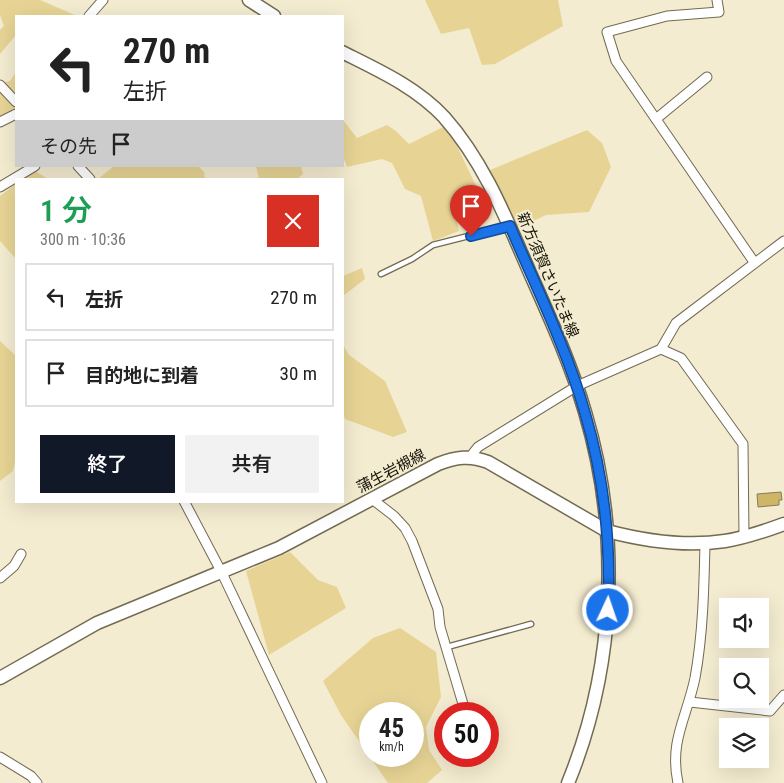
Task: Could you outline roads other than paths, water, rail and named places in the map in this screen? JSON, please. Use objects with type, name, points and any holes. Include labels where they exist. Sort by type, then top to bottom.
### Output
[{"type":"main road","points":[[249,0],[272,15]]},
{"type":"main road","name":"新方須賀さいたま線","points":[[344,53],[406,86],[442,116],[475,157],[510,226],[556,333],[577,386],[590,428],[599,468],[607,531],[609,591],[601,671],[587,731],[568,783]]},
{"type":"main road","name":"蒲生岩槻線","points":[[0,678],[104,620],[279,548],[450,459],[470,457],[488,462],[607,531],[625,536],[666,542],[705,543],[744,537],[784,524]]},
{"type":"street","points":[[90,15],[103,0]]},
{"type":"street","points":[[717,0],[719,12],[667,16],[607,32],[616,61],[754,262]]},
{"type":"street","points":[[656,119],[707,77]]},
{"type":"street","points":[[0,85],[15,101]]},
{"type":"street","points":[[0,122],[15,114]]},
{"type":"street","points":[[0,187],[33,167]]},
{"type":"street","points":[[79,167],[89,178]]},
{"type":"street","points":[[470,457],[478,447],[577,386],[661,349],[676,323],[784,241]]},
{"type":"street","points":[[661,349],[681,358],[743,444],[744,537]]},
{"type":"street","points":[[372,499],[394,516],[405,528],[412,541],[438,609],[440,627],[462,702]]},
{"type":"street","points":[[185,503],[222,573],[322,783]]},
{"type":"street","points":[[678,783],[675,770],[675,750],[682,720],[690,702],[695,676],[703,610],[705,543]]},
{"type":"street","points":[[0,578],[14,566],[21,554]]},
{"type":"street","points":[[690,702],[770,711],[784,695]]},
{"type":"street","points":[[0,757],[30,776],[37,783]]},
{"type":"lane","points":[[381,274],[412,259],[432,245],[510,226]]},
{"type":"lane","points":[[446,647],[531,624]]}]
